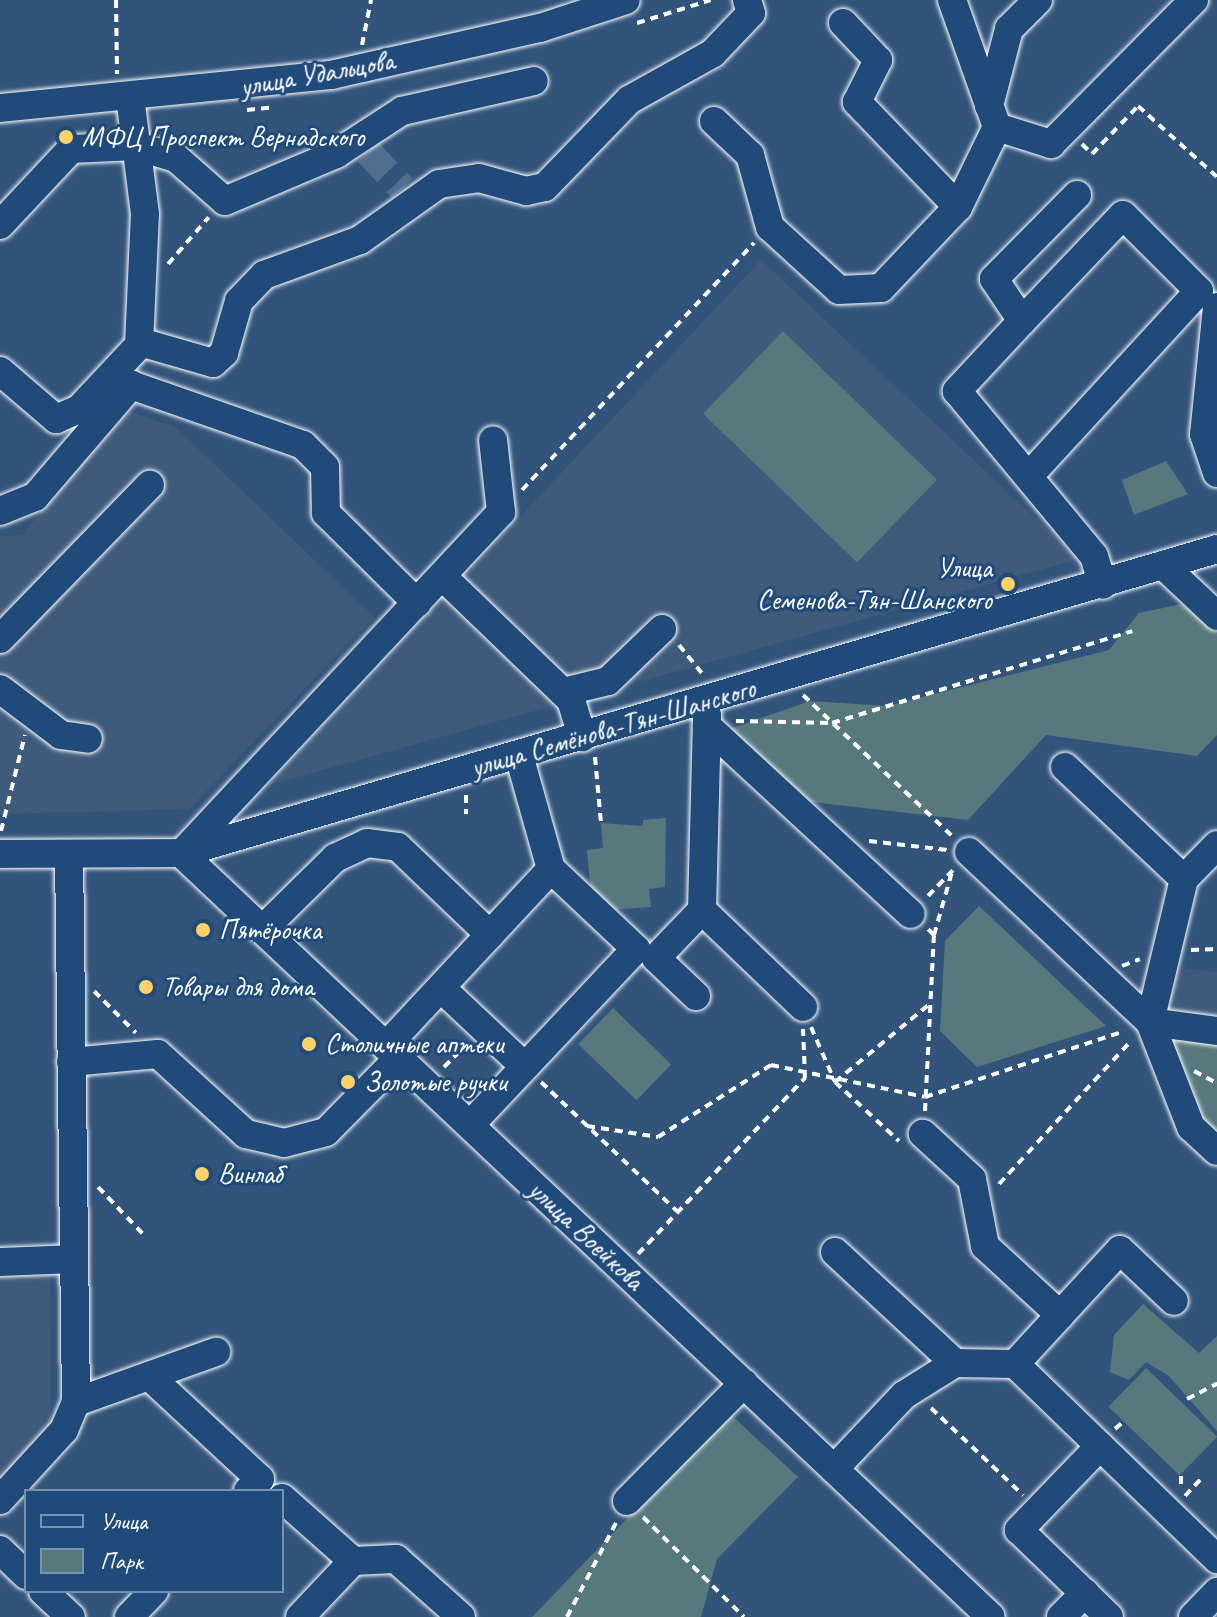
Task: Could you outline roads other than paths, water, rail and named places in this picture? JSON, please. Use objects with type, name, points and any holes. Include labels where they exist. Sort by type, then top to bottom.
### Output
[{"type":"street","points":[[540,28],[550,0]]},
{"type":"street","name":"улица Удальцова","points":[[0,108],[124,92],[331,75],[540,28],[626,0]]},
{"type":"street","points":[[140,342],[219,360],[235,311],[254,283],[360,240],[408,194],[465,178],[526,191],[545,187],[629,100],[713,53],[751,13],[747,0]]},
{"type":"street","points":[[952,0],[993,117],[1051,144],[1194,0]]},
{"type":"street","points":[[714,121],[750,155],[770,227],[839,290],[881,288],[958,207],[993,117],[1009,29],[1038,0]]},
{"type":"street","points":[[843,23],[878,60],[857,102],[958,207]]},
{"type":"street","points":[[0,225],[71,149],[136,146],[194,168],[225,201],[363,146],[402,111],[534,81]]},
{"type":"street","points":[[0,371],[56,419],[79,409],[140,342],[145,214],[136,146],[124,92]]},
{"type":"street","points":[[1022,321],[994,279],[1077,195]]},
{"type":"street","points":[[1029,476],[1199,291],[1123,215],[957,391],[1094,556],[1103,585]]},
{"type":"street","points":[[1217,307],[1204,434],[1217,473]]},
{"type":"street","points":[[0,511],[35,497],[131,385],[303,445],[325,467],[326,513],[417,603]]},
{"type":"street","points":[[181,853],[501,512],[493,440]]},
{"type":"street","points":[[0,639],[150,485]]},
{"type":"street","name":"улица Семёнова-Тян-Шанского","points":[[1,845],[69,854],[181,853],[519,755],[714,716],[1217,549]]},
{"type":"street","points":[[1164,566],[1217,616]]},
{"type":"street","points":[[442,576],[563,692],[586,742]]},
{"type":"street","points":[[563,692],[608,681],[662,629]]},
{"type":"street","points":[[0,689],[61,735],[88,739]]},
{"type":"street","points":[[714,716],[844,852],[911,914]]},
{"type":"street","points":[[470,1125],[525,1067],[646,953],[702,910],[714,716]]},
{"type":"street","points":[[519,755],[551,869],[696,996]]},
{"type":"street","points":[[1065,767],[1184,879]]},
{"type":"street","points":[[262,930],[335,858],[367,843],[398,847],[490,935]]},
{"type":"street","points":[[1150,1022],[1184,879],[1217,845]]},
{"type":"street","name":"улица Воейкова","points":[[181,853],[991,1617]]},
{"type":"street","points":[[0,1500],[64,1430],[76,1402],[69,854]]},
{"type":"street","points":[[961,861],[1150,1022],[1191,1127],[1217,1151]]},
{"type":"street","points":[[71,1062],[158,1054],[246,1134],[284,1143],[326,1132],[441,988],[551,869]]},
{"type":"street","points":[[702,910],[803,1007]]},
{"type":"street","points":[[441,988],[525,1067]]},
{"type":"street","points":[[1150,1022],[1217,1031]]},
{"type":"street","points":[[929,1139],[972,1179],[985,1246],[1060,1315]]},
{"type":"street","points":[[1015,1364],[1120,1250],[1174,1301]]},
{"type":"street","points":[[835,1252],[955,1363]]},
{"type":"street","points":[[0,1262],[74,1259]]},
{"type":"street","points":[[76,1402],[216,1352]]},
{"type":"street","points":[[834,1469],[902,1388],[955,1363],[1015,1364],[1217,1559]]},
{"type":"street","points":[[149,1376],[261,1487]]},
{"type":"street","points":[[627,1501],[744,1383]]},
{"type":"street","points":[[1100,1446],[1019,1530],[1109,1617]]},
{"type":"street","points":[[284,1500],[353,1561]]},
{"type":"street","points":[[0,1550],[24,1573]]},
{"type":"street","points":[[300,1617],[353,1561],[396,1559],[461,1617]]},
{"type":"street","points":[[1193,1617],[1217,1592]]},
{"type":"street","points":[[45,1593],[71,1617]]},
{"type":"street","points":[[129,1617],[152,1593]]},
{"type":"street","points":[[1061,1617],[1085,1593]]},
{"type":"tunnel","points":[[368,152],[402,188]]},
{"type":"place","name":"МФЦ Проспект Вернадского","points":[[66,137]]},
{"type":"place","name":"Улица Семенова-Тян-Шанского","points":[[1008,584]]},
{"type":"place","name":"Пятёрочка","points":[[203,930]]},
{"type":"place","name":"Товары для дома","points":[[146,987]]},
{"type":"place","name":"Столичные аптеки","points":[[309,1044]]},
{"type":"place","name":"Золотые ручки","points":[[348,1082]]},
{"type":"place","name":"Винлаб","points":[[202,1174]]}]
